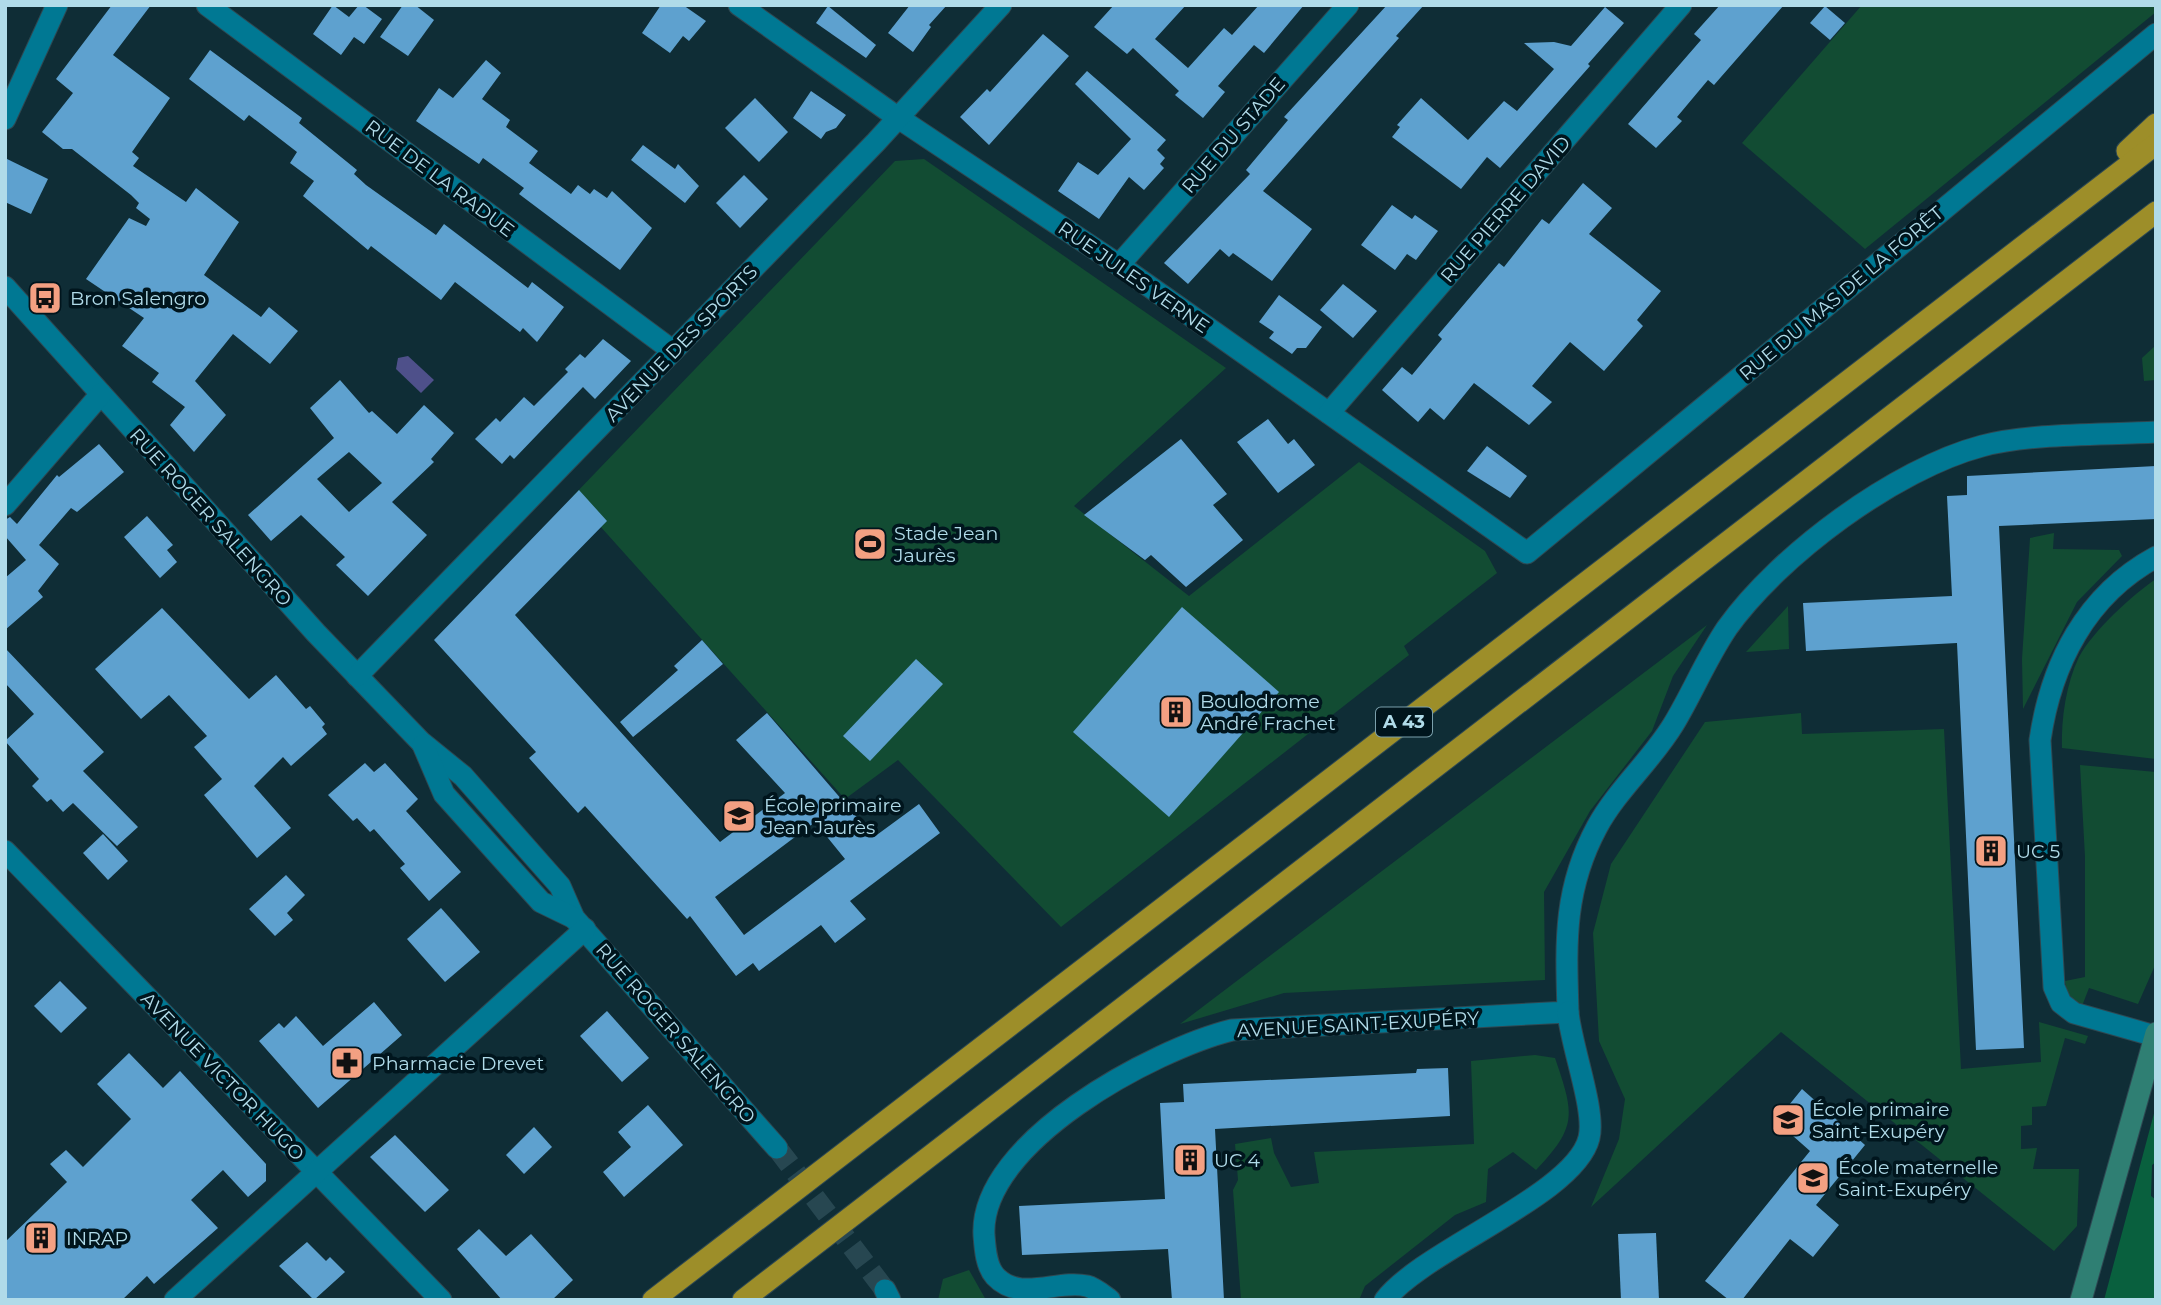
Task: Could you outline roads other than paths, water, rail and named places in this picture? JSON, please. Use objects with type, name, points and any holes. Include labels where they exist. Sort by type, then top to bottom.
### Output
[{"type":"highway","points":[[2031,240],[2156,124]]},
{"type":"highway","name":"A 43","points":[[653,1300],[2156,144]]},
{"type":"highway","name":"A 43","points":[[743,1300],[2156,212]]},
{"type":"main road","points":[[2081,1300],[2155,1034]]},
{"type":"street","points":[[5,119],[57,5]]},
{"type":"street","name":"RUE DE LA RADUE","points":[[207,5],[673,351]]},
{"type":"street","name":"RUE JULES VERNE","points":[[739,5],[897,117],[1119,265],[1527,553]]},
{"type":"street","name":"AVENUE DES SPORTS","points":[[357,676],[673,351],[1001,5]]},
{"type":"street","name":"RUE DU STADE","points":[[1119,265],[1348,5]]},
{"type":"street","name":"RUE PIERRE DAVID","points":[[1329,413],[1681,5]]},
{"type":"street","name":"RUE DU MAS DE LA FORÊT","points":[[1527,553],[2156,34]]},
{"type":"street","name":"RUE ROGER SALENGRO","points":[[5,288],[357,676],[421,742],[444,794],[541,902],[580,924],[777,1148]]},
{"type":"street","points":[[5,505],[80,415],[101,394]]},
{"type":"street","points":[[1385,1300],[1412,1277],[1559,1178],[1581,1156],[1589,1139],[1591,1116],[1574,1056],[1568,1012],[1566,926],[1580,867],[1597,826],[1672,727],[1729,625],[1787,564],[1828,529],[1891,486],[1953,456],[1983,445],[2015,441],[2156,432]]},
{"type":"street","points":[[2155,1034],[2074,1013],[2062,1003],[2054,987],[2040,740],[2046,699],[2058,667],[2082,621],[2134,569],[2156,557]]},
{"type":"street","name":"AVENUE VICTOR HUGO","points":[[5,851],[441,1300]]},
{"type":"street","points":[[175,1300],[580,924]]},
{"type":"street","name":"AVENUE SAINT-EXUPÉRY","points":[[1110,1300],[1086,1286],[1024,1289],[1003,1282],[993,1274],[988,1261],[983,1222],[1000,1178],[1034,1141],[1100,1091],[1177,1048],[1233,1030],[1568,1012]]},
{"type":"water","points":[[408,356],[434,380],[421,393],[396,369],[398,358]]},
{"type":"tunnel","points":[[777,1148],[885,1290]]},
{"type":"place","name":"Bron Salengro","points":[[45,298]]},
{"type":"place","name":"Stade Jean Jaurès","points":[[870,544]]},
{"type":"place","name":"Boulodrome André Frachet","points":[[1176,712]]},
{"type":"place","name":"École primaire Jean Jaurès","points":[[739,816]]},
{"type":"place","name":"UC 5","points":[[1991,851]]},
{"type":"place","name":"Pharmacie Drevet","points":[[347,1063]]},
{"type":"place","name":"École primaire Saint-Exupéry","points":[[1788,1120]]},
{"type":"place","name":"UC 4","points":[[1190,1160]]},
{"type":"place","name":"École maternelle Saint-Exupéry","points":[[1813,1178]]},
{"type":"place","name":"INRAP","points":[[41,1238]]}]
